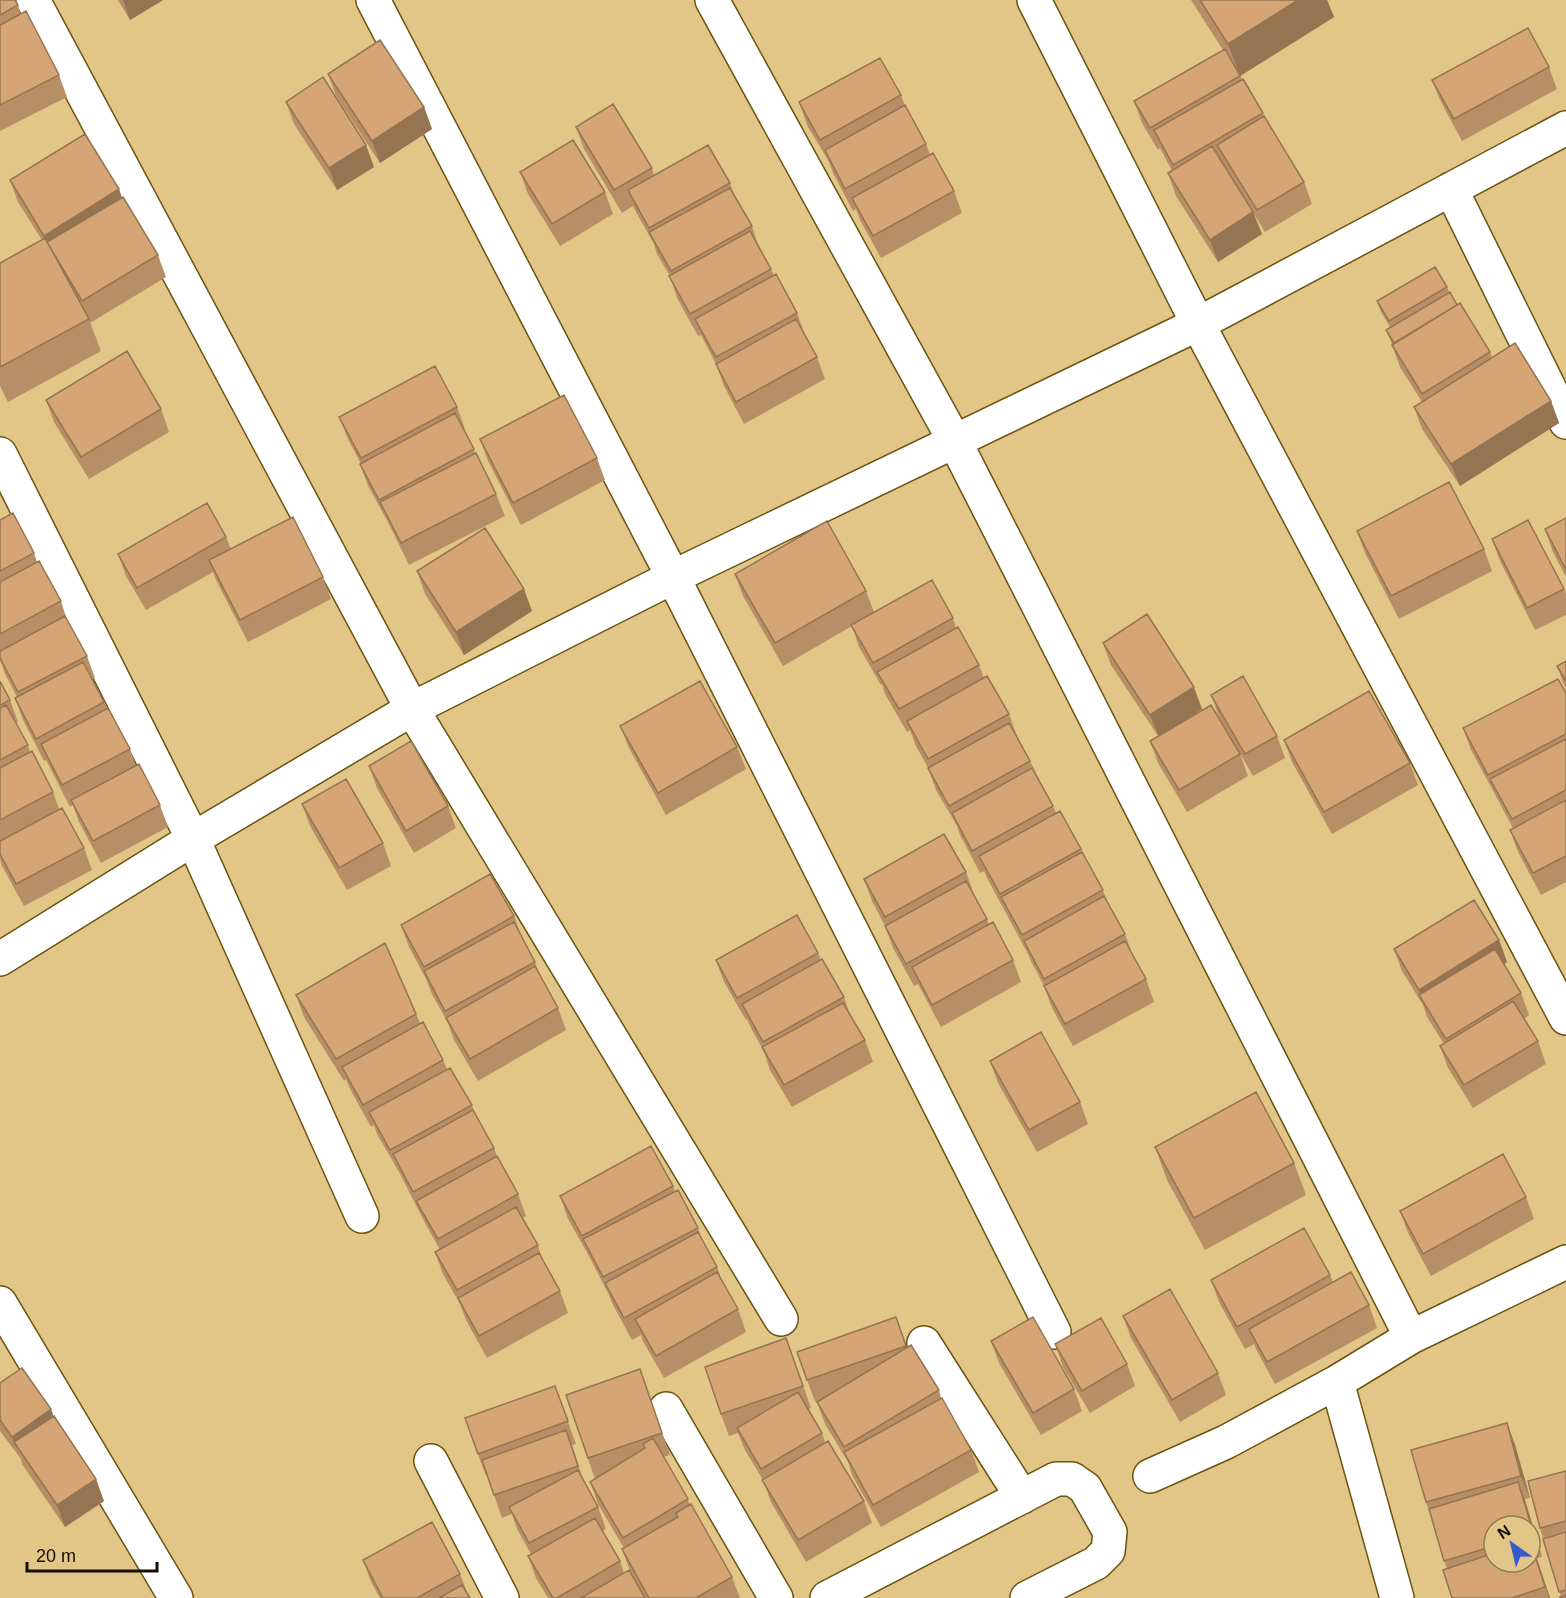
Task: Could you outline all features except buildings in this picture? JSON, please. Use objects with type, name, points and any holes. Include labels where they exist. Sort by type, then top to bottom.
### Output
[{"type":"street","points":[[33,0],[412,709],[782,1319]]},
{"type":"street","points":[[372,0],[673,577],[1054,1332]]},
{"type":"street","points":[[712,0],[954,440],[1411,1337]]},
{"type":"street","points":[[1034,0],[1198,324],[1566,1018]]},
{"type":"street","points":[[3,950],[412,709],[673,577],[1198,324],[1566,128]]},
{"type":"street","points":[[1451,189],[1566,422]]},
{"type":"street","points":[[0,454],[193,839],[362,1216]]},
{"type":"street","points":[[1150,1476],[1226,1442],[1337,1382],[1411,1337],[1566,1262]]},
{"type":"street","points":[[0,1303],[176,1598]]},
{"type":"street","points":[[924,1343],[1022,1497]]},
{"type":"street","points":[[1337,1382],[1397,1598]]},
{"type":"street","points":[[666,1409],[776,1598]]},
{"type":"street","points":[[431,1461],[502,1598]]},
{"type":"street","points":[[827,1598],[1056,1479],[1072,1479],[1085,1488],[1110,1532],[1108,1551],[1096,1563],[1039,1595]]}]
